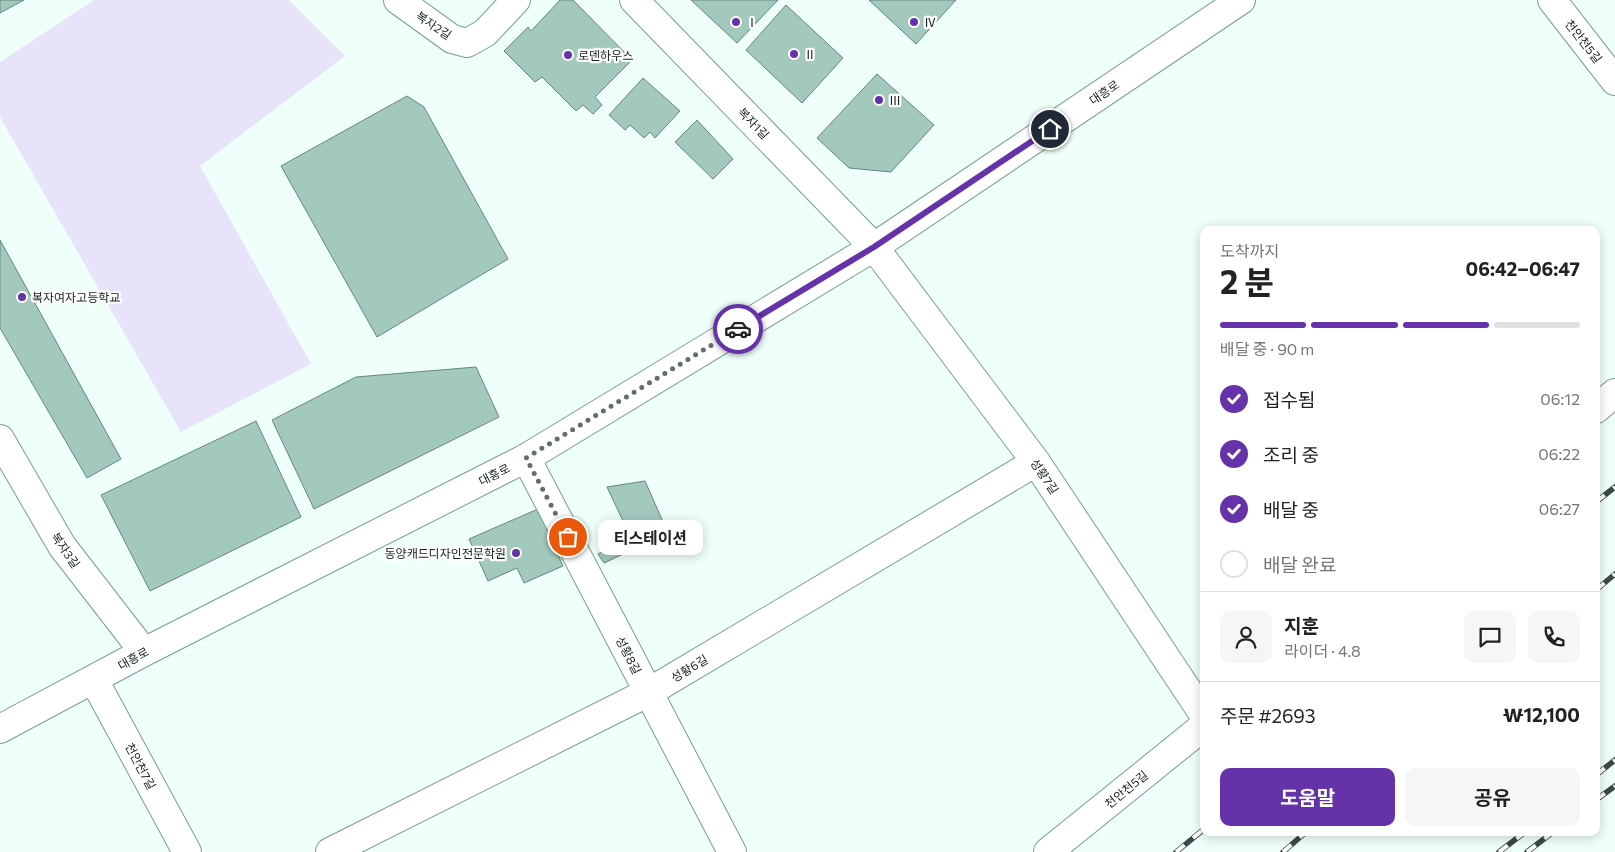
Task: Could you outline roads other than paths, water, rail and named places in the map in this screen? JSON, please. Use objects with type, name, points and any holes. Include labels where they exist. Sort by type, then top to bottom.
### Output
[{"type":"street","name":"복자2길","points":[[398,0],[452,38],[467,43],[485,33],[516,0]]},
{"type":"street","name":"대흥로","points":[[0,729],[144,652],[526,458],[874,247],[1242,0]]},
{"type":"street","name":"천안천5길","points":[[1552,0],[1615,81]]},
{"type":"street","name":"복자1길","points":[[648,5],[874,247]]},
{"type":"street","name":"성황7길","points":[[874,247],[1036,462],[1200,709]]},
{"type":"street","points":[[1600,406],[1615,394]]},
{"type":"street","name":"복자3길","points":[[0,439],[62,546],[144,652]]},
{"type":"street","name":"성황8길","points":[[526,458],[732,852]]},
{"type":"street","name":"성황6길","points":[[330,852],[649,692],[1036,462]]},
{"type":"street","name":"천안천7길","points":[[94,680],[187,852]]},
{"type":"street","name":"천안천5길","points":[[1048,852],[1200,729]]},
{"type":"railway","points":[[1600,499],[1615,487]]},
{"type":"railway","points":[[1600,587],[1615,574]]},
{"type":"railway","points":[[1600,772],[1615,760]]},
{"type":"railway","points":[[1600,797],[1615,786]]},
{"type":"railway","points":[[1176,852],[1200,832]]},
{"type":"railway","points":[[1283,852],[1301,836]]},
{"type":"railway","points":[[1499,852],[1520,836]]},
{"type":"railway","points":[[1527,852],[1548,836]]},
{"type":"place","name":"Ⅰ","points":[[736,22]]},
{"type":"place","name":"Ⅳ","points":[[914,22]]},
{"type":"place","name":"Ⅱ","points":[[794,54]]},
{"type":"place","name":"로덴하우스","points":[[568,55]]},
{"type":"place","name":"Ⅲ","points":[[879,100]]},
{"type":"place","name":"복자여자고등학교","points":[[22,297]]},
{"type":"place","name":"티스테이션","points":[[568,537]]},
{"type":"place","name":"동양캐드디자인전문학원","points":[[516,553]]}]
